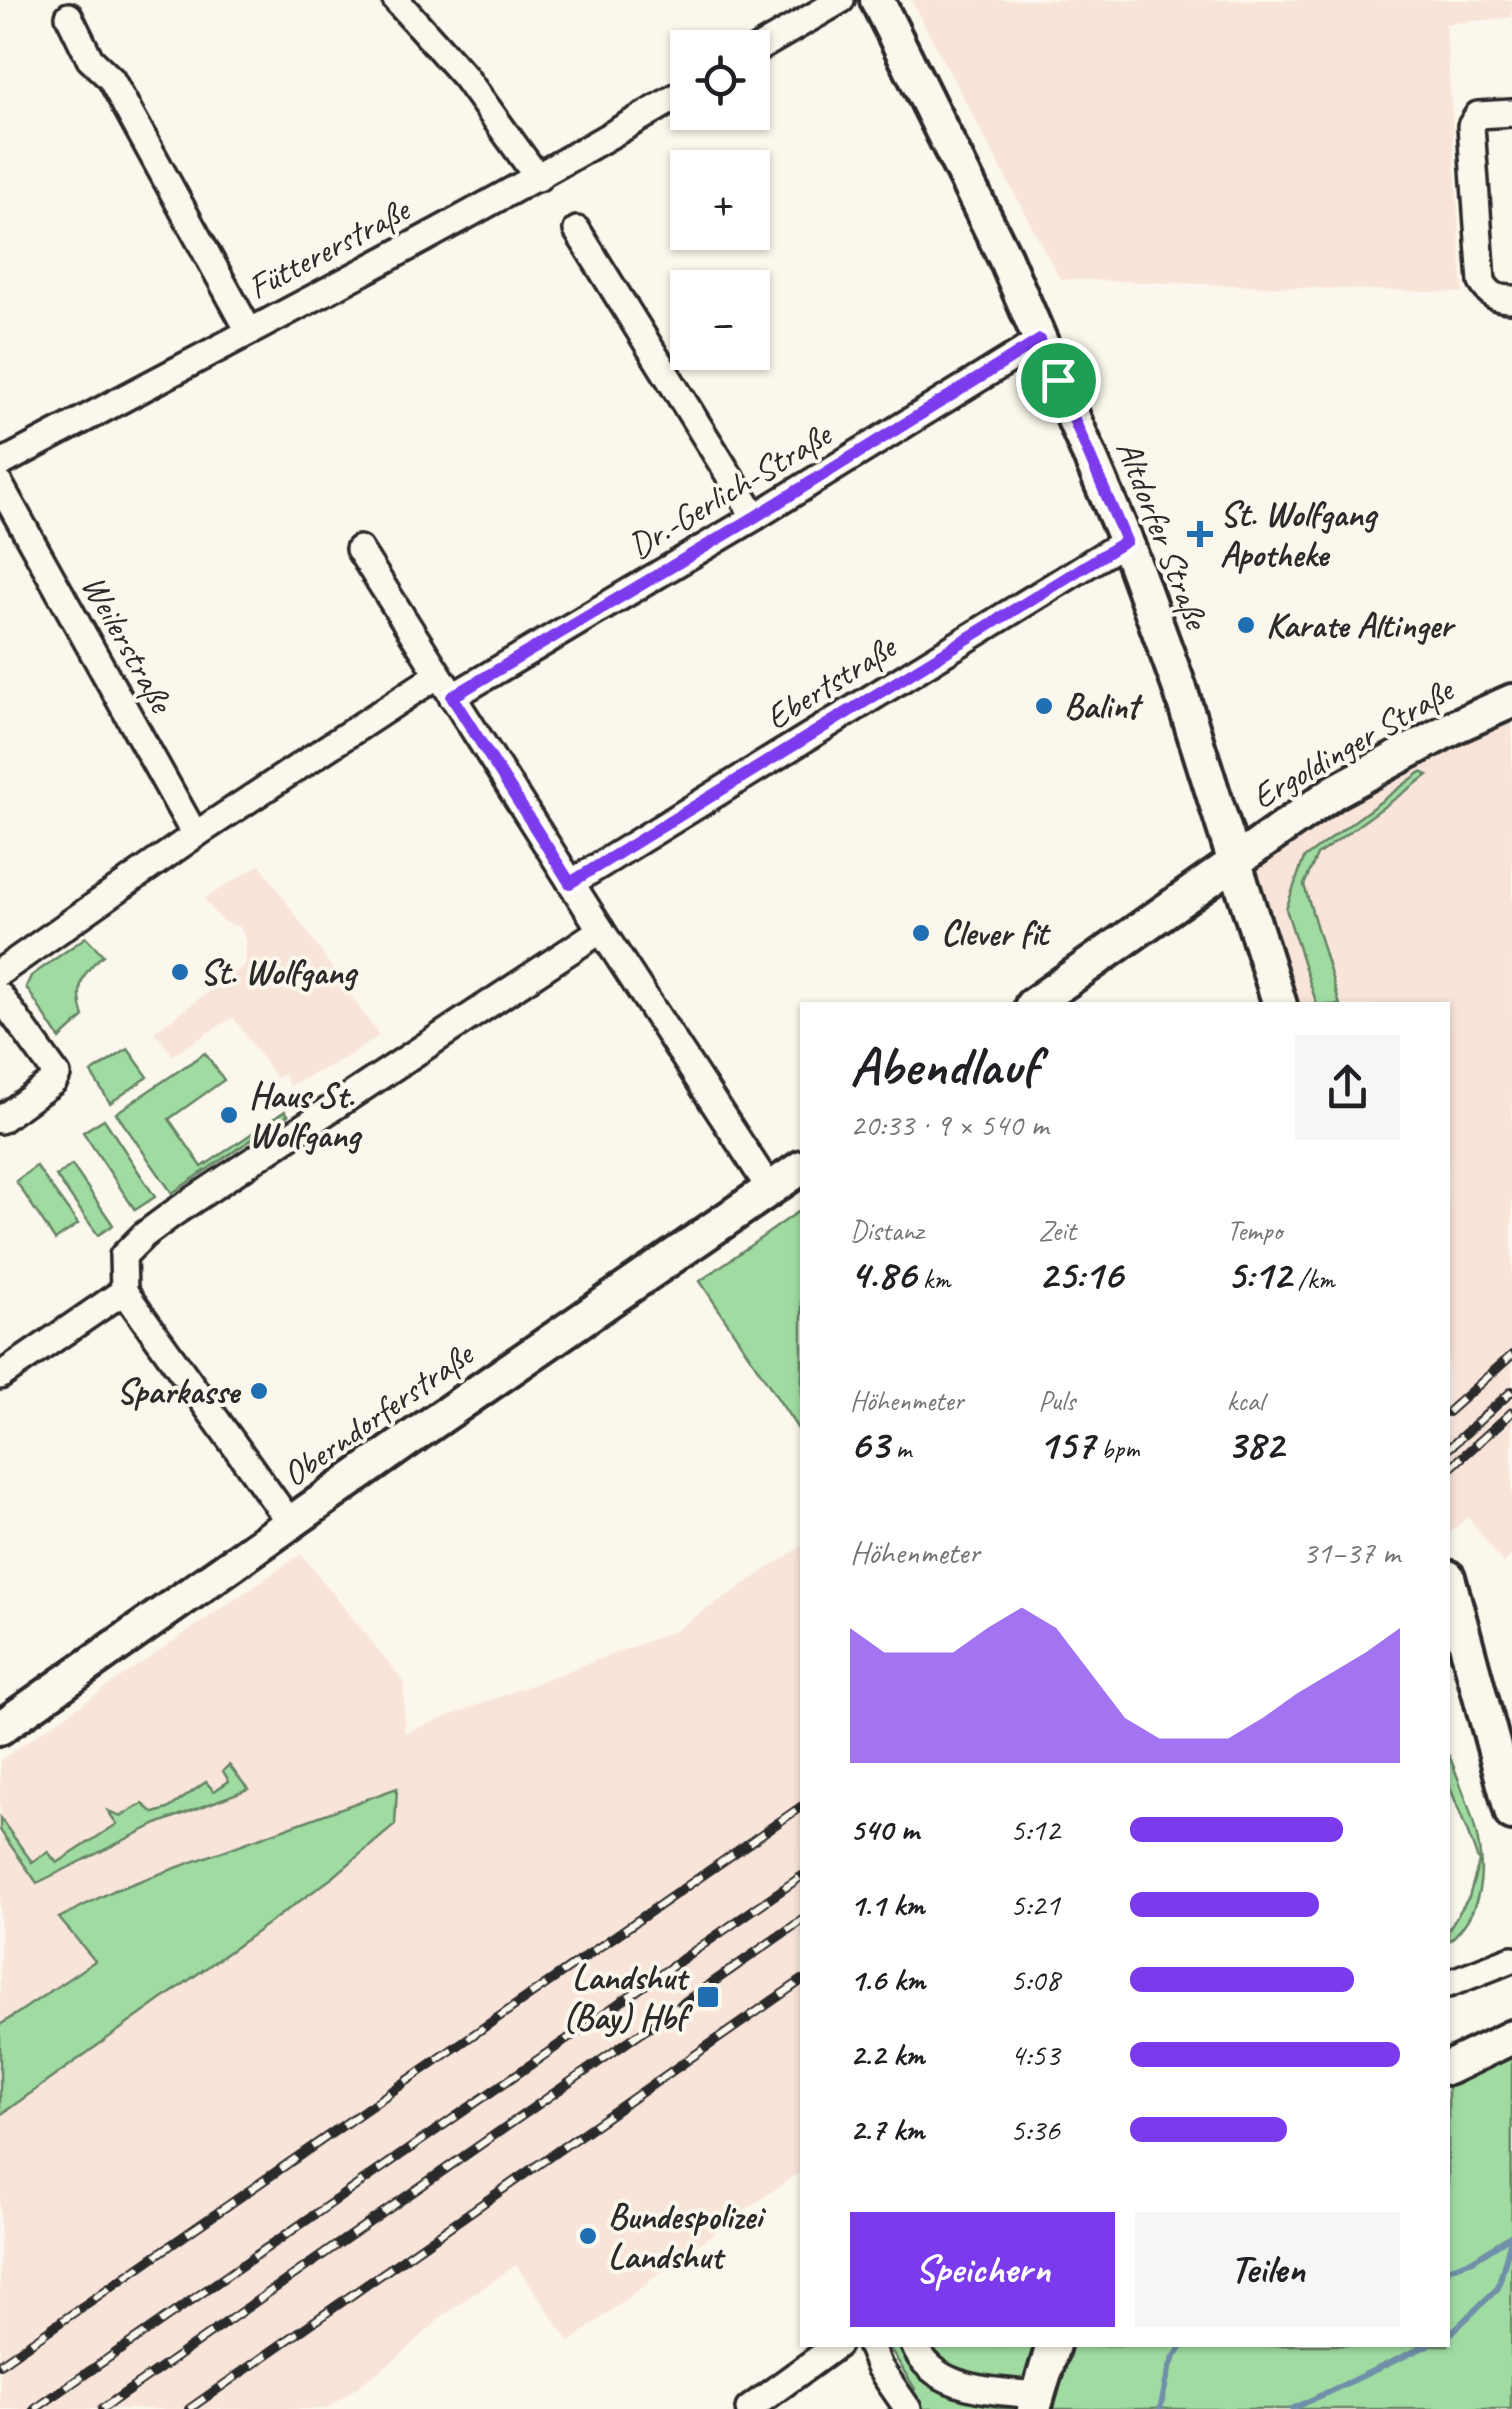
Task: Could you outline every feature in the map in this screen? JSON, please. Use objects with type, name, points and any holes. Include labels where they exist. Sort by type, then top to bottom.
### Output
[{"type":"main road","name":"Altdorfer Straße","points":[[877,0],[951,146],[1126,541],[1180,689],[1279,1002]]},
{"type":"main road","name":"Ergoldinger Straße","points":[[1236,860],[1334,792],[1456,726],[1512,701]]},
{"type":"main road","points":[[1063,995],[1236,860]]},
{"type":"main road","name":"Oberndorferstraße","points":[[0,1728],[800,1168]]},
{"type":"main road","points":[[1450,1584],[1512,1814]]},
{"type":"main road","points":[[1450,2067],[1512,2037]]},
{"type":"main road","points":[[1035,2402],[1052,2347]]},
{"type":"street","points":[[396,0],[465,77],[538,178]]},
{"type":"street","points":[[770,41],[841,0]]},
{"type":"street","points":[[69,16],[90,60],[111,79],[248,331]]},
{"type":"street","name":"Füttererstraße","points":[[0,464],[538,178],[670,101]]},
{"type":"street","points":[[1512,113],[1474,118],[1471,126],[1482,282],[1488,293],[1512,299]]},
{"type":"street","points":[[577,230],[755,517]]},
{"type":"street","name":"Dr.-Gerlich-Straße","points":[[0,972],[195,836],[445,686],[755,517],[1040,340]]},
{"type":"street","name":"Weilerstraße","points":[[0,485],[195,836]]},
{"type":"street","name":"Ebertstraße","points":[[570,883],[1126,541]]},
{"type":"street","points":[[360,549],[600,930],[770,1189]]},
{"type":"street","points":[[291,1524],[124,1291],[123,1256],[144,1235],[600,930]]},
{"type":"street","points":[[0,996],[57,1075],[0,1120]]},
{"type":"street","points":[[0,1376],[124,1291]]},
{"type":"street","points":[[1450,1983],[1512,1959]]},
{"type":"street","points":[[749,2409],[834,2347]]},
{"type":"street","points":[[871,2347],[879,2367],[905,2404]]},
{"type":"street","points":[[915,2347],[936,2373],[977,2389],[1035,2402]]},
{"type":"shaded area","points":[[911,0],[1512,0],[1512,17],[1446,24],[1463,293],[1060,279]]},
{"type":"shaded area","points":[[1512,706],[1512,1555],[1503,1563],[1468,1517],[1450,1532],[1450,1002],[1279,1002],[1236,864]]},
{"type":"shaded area","points":[[260,864],[379,1036],[289,1086],[284,1074],[276,1078],[233,1017],[173,1055],[154,1032],[245,965],[241,928],[222,921],[204,899]]},
{"type":"shaded area","points":[[800,1547],[800,2171],[570,2342],[516,2265],[445,2314],[400,2356],[326,2409],[0,2409],[0,1760],[301,1554],[404,1682],[404,1733],[674,1631]]},
{"type":"green space","points":[[1421,772],[1428,775],[1317,855],[1304,885],[1339,1002],[1316,1002],[1286,909],[1304,858]]},
{"type":"green space","points":[[86,937],[103,955],[82,982],[84,1017],[60,1039],[26,987],[31,976]]},
{"type":"green space","points":[[128,1049],[148,1077],[110,1103],[91,1073]]},
{"type":"green space","points":[[205,1053],[224,1080],[169,1119],[202,1167],[285,1111],[288,1115],[172,1193],[116,1113]]},
{"type":"green space","points":[[104,1119],[155,1197],[135,1210],[83,1132]]},
{"type":"green space","points":[[72,1165],[113,1225],[98,1235],[56,1176]]},
{"type":"green space","points":[[36,1166],[78,1224],[55,1240],[16,1181]]},
{"type":"green space","points":[[800,1210],[800,1432],[700,1281]]},
{"type":"green space","points":[[1450,1758],[1475,1827],[1481,1876],[1477,1900],[1466,1922],[1450,1940],[1450,1927],[1469,1897],[1479,1862],[1450,1787]]},
{"type":"green space","points":[[229,1765],[248,1789],[157,1824],[37,1883],[0,1830],[0,1818],[32,1862],[48,1852],[57,1863],[117,1824],[108,1811],[121,1816],[143,1804],[154,1813],[168,1809],[206,1782],[214,1791],[229,1781],[223,1771]]},
{"type":"green space","points":[[397,1788],[395,1825],[332,1878],[0,2115],[0,2025],[95,1961],[59,1918],[115,1890]]},
{"type":"green space","points":[[1512,2054],[1511,2409],[889,2409],[915,2389],[889,2347],[906,2347],[947,2365],[931,2347],[1450,2347],[1450,2087]]},
{"type":"waterway","points":[[1450,2268],[1473,2260],[1512,2235]]},
{"type":"waterway","points":[[1450,2334],[1498,2288],[1512,2235]]},
{"type":"waterway","points":[[1160,2409],[1171,2365],[1183,2347]]},
{"type":"waterway","points":[[1292,2409],[1424,2347]]},
{"type":"railway","points":[[1450,1410],[1512,1355]]},
{"type":"railway","points":[[1450,1447],[1512,1391]]},
{"type":"railway","points":[[1450,1468],[1512,1412]]},
{"type":"railway","points":[[0,2364],[800,1807]]},
{"type":"railway","points":[[35,2409],[800,1877]]},
{"type":"railway","points":[[102,2409],[800,1921]]},
{"type":"railway","points":[[189,2409],[800,1981]]},
{"type":"place","name":"St. Wolfgang Apotheke","points":[[1200,534]]},
{"type":"place","name":"Karate Altinger","points":[[1246,625]]},
{"type":"place","name":"Balint","points":[[1044,706]]},
{"type":"place","name":"Clever fit","points":[[921,933]]},
{"type":"place","name":"St. Wolfgang","points":[[180,972]]},
{"type":"place","name":"Haus St. Wolfgang","points":[[229,1115]]},
{"type":"place","name":"Sparkasse","points":[[259,1391]]},
{"type":"place","name":"Landshut (Bay) Hbf","points":[[708,1997]]},
{"type":"place","name":"Bundespolizei Landshut","points":[[588,2236]]},
{"type":"route","points":[[1040,340],[1058,380],[1126,541],[570,883],[452,697],[755,517],[1040,340]]}]
